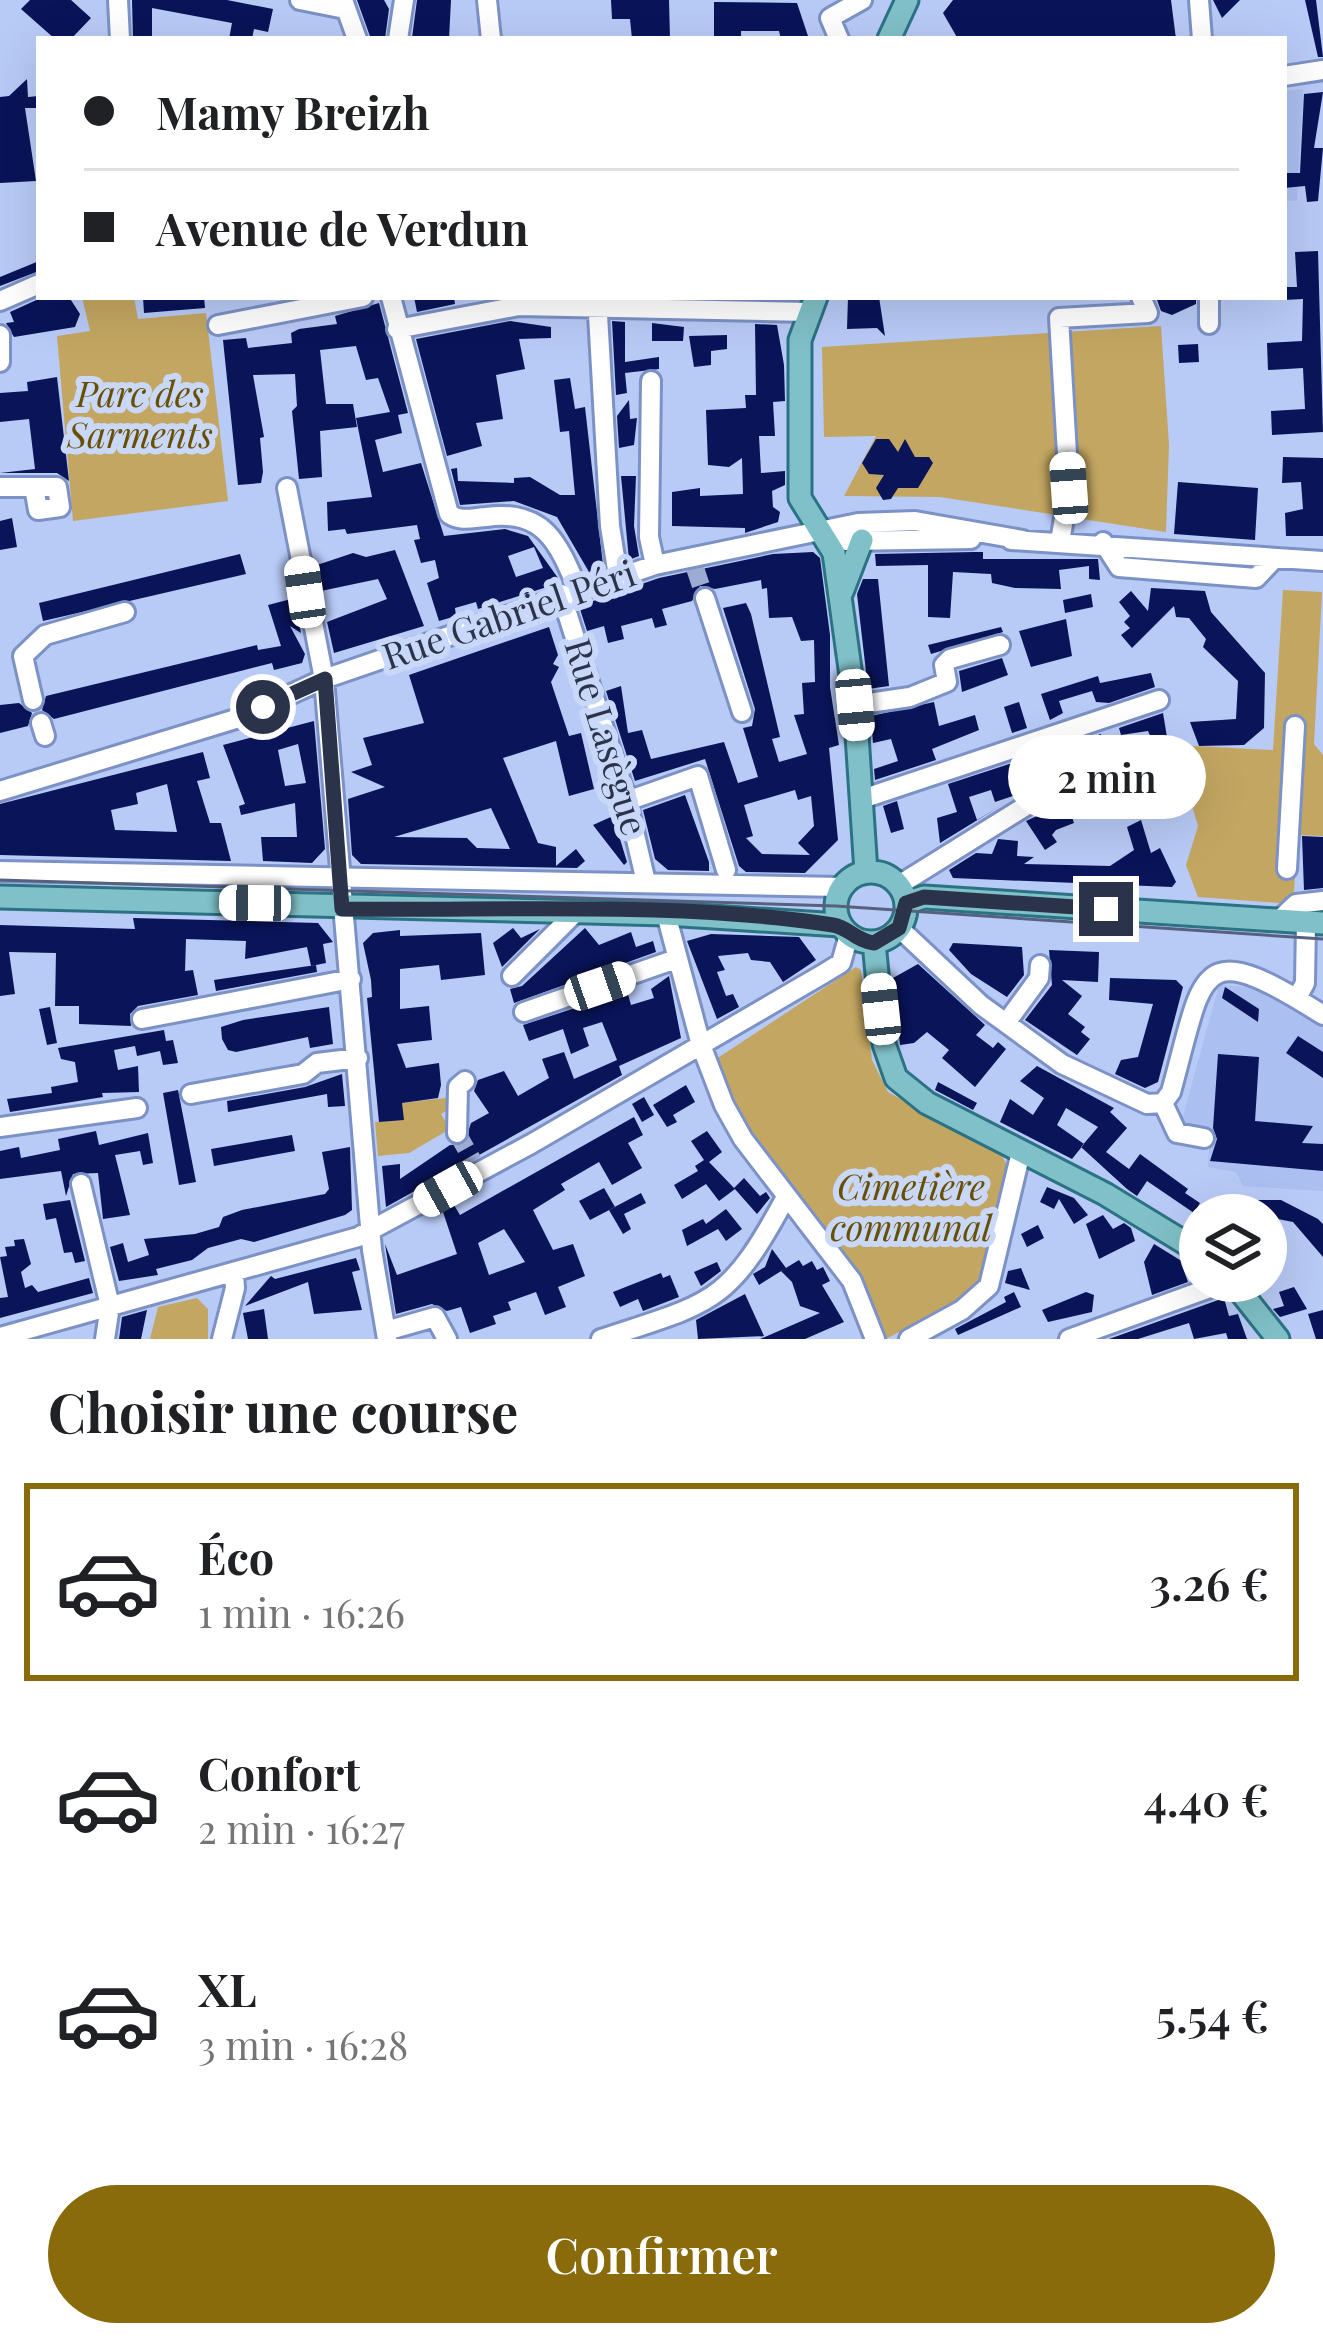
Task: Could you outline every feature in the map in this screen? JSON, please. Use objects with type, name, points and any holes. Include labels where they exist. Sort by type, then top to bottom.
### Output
[{"type":"main road","points":[[890,36],[907,0]]},
{"type":"main road","points":[[812,305],[800,340],[800,498],[834,553],[855,705],[866,872]]},
{"type":"main road","points":[[840,598],[862,540]]},
{"type":"main road","points":[[866,872],[902,894],[924,897],[1314,923]]},
{"type":"main road","points":[[844,930],[835,912],[842,886],[866,872]]},
{"type":"main road","points":[[874,943],[899,928],[902,894]]},
{"type":"main road","points":[[0,897],[666,914],[844,930],[874,943]]},
{"type":"main road","points":[[874,943],[884,1044],[896,1078],[927,1103],[1179,1240]]},
{"type":"main road","points":[[1247,1302],[1277,1339]]},
{"type":"street","points":[[118,0],[120,36]]},
{"type":"street","points":[[398,36],[404,0]]},
{"type":"street","points":[[487,0],[491,36]]},
{"type":"street","points":[[838,36],[830,18],[862,0]]},
{"type":"street","points":[[1199,0],[1202,36]]},
{"type":"street","points":[[304,1],[344,4],[355,36]]},
{"type":"street","points":[[1287,76],[1323,70]]},
{"type":"street","points":[[0,301],[36,285]]},
{"type":"street","points":[[218,325],[347,300]]},
{"type":"street","points":[[392,300],[397,329],[519,306],[597,302],[812,305]]},
{"type":"street","points":[[1060,542],[1069,488],[1059,318],[1148,313],[1143,300]]},
{"type":"street","points":[[1209,300],[1209,324]]},
{"type":"street","points":[[597,302],[610,526],[618,576]]},
{"type":"street","name":"Rue Lasègue","points":[[397,329],[449,514],[466,519],[506,514],[536,520],[557,540],[646,881]]},
{"type":"street","points":[[0,335],[0,362]]},
{"type":"street","points":[[651,381],[649,537],[655,565]]},
{"type":"street","points":[[0,487],[34,487]]},
{"type":"street","points":[[287,488],[325,679],[371,1231],[386,1335],[435,1316],[447,1339]]},
{"type":"street","name":"Rue Gabriel Péri","points":[[0,791],[238,718],[325,679],[655,565],[694,562],[820,531],[915,521],[1023,540]]},
{"type":"street","points":[[820,531],[862,540],[1103,542],[1323,561]]},
{"type":"street","points":[[705,598],[742,712]]},
{"type":"street","points":[[33,700],[23,656],[34,642],[125,612]]},
{"type":"street","points":[[855,705],[910,698],[947,682],[944,665],[950,659],[1000,645]]},
{"type":"street","points":[[862,799],[1159,700]]},
{"type":"street","points":[[1287,868],[1295,726]]},
{"type":"street","points":[[902,894],[1037,799],[1131,764]]},
{"type":"street","points":[[627,801],[698,776],[726,870]]},
{"type":"street","points":[[0,871],[842,886]]},
{"type":"street","points":[[1278,921],[1296,904],[1323,901]]},
{"type":"street","points":[[512,976],[576,912]]},
{"type":"street","points":[[666,914],[701,1045],[742,1139],[852,1281],[875,1339]]},
{"type":"street","points":[[1297,998],[1314,963],[1314,923]]},
{"type":"street","points":[[899,928],[1006,1023],[1062,1064],[1147,1104],[1163,1103],[1171,1093],[1199,989],[1212,974],[1255,973],[1323,1015]]},
{"type":"street","points":[[0,1337],[39,1333],[110,1306],[371,1231],[477,1166],[841,963],[844,930]]},
{"type":"street","points":[[524,1012],[676,959]]},
{"type":"street","points":[[1006,1023],[1039,978],[1040,965]]},
{"type":"street","points":[[142,1018],[351,980]]},
{"type":"street","points":[[191,1094],[303,1075],[317,1063],[358,1058]]},
{"type":"street","points":[[457,1132],[458,1087],[465,1081]]},
{"type":"street","points":[[1163,1103],[1178,1133],[1204,1138]]},
{"type":"street","points":[[0,1127],[137,1108]]},
{"type":"street","points":[[909,1339],[962,1310],[988,1286],[1021,1152]]},
{"type":"street","points":[[81,1184],[110,1306],[105,1339]]},
{"type":"street","points":[[601,1339],[704,1306],[748,1268],[786,1197]]},
{"type":"street","points":[[222,1339],[236,1288],[234,1274]]},
{"type":"street","points":[[1069,1339],[1179,1299]]},
{"type":"shaded area","points":[[1303,89],[1297,201],[1287,201],[1287,91]]},
{"type":"shaded area","points":[[1219,985],[1264,988],[1323,1027],[1323,1191],[1243,1186],[1236,1172],[1208,1167],[1210,1133],[1180,1127]]},
{"type":"green space","name":"Parc des Sarments","points":[[83,300],[135,300],[138,319],[206,313],[228,501],[73,521],[57,336],[90,331]]},
{"type":"green space","points":[[1161,326],[1169,445],[1166,532],[940,497],[844,496],[876,436],[824,437],[822,347]]},
{"type":"green space","points":[[1283,590],[1322,592],[1314,744],[1323,755],[1323,836],[1298,835],[1293,904],[1198,897],[1186,865],[1198,826],[1174,745],[1273,750]]},
{"type":"green space","name":"Cimetière communal","points":[[856,967],[861,970],[872,1060],[888,1092],[1002,1156],[1007,1165],[980,1278],[968,1294],[888,1338],[881,1336],[749,1138],[716,1059]]},
{"type":"green space","points":[[454,1097],[455,1106],[441,1114],[450,1129],[409,1153],[378,1156],[375,1122],[403,1120],[402,1103]]},
{"type":"green space","points":[[197,1298],[208,1309],[208,1339],[150,1339],[158,1307]]},
{"type":"building","points":[[30,0],[71,0],[91,18],[74,36],[52,36],[21,9]]},
{"type":"building","points":[[132,0],[227,0],[273,9],[268,32],[254,29],[253,36],[230,36],[232,23],[152,8],[152,36],[133,36]]},
{"type":"building","points":[[357,0],[384,0],[389,9],[385,36],[370,36]]},
{"type":"building","points":[[417,0],[451,0],[449,36],[412,36]]},
{"type":"building","points":[[611,0],[669,0],[670,36],[632,36],[630,19],[612,19]]},
{"type":"building","points":[[953,0],[1171,0],[1176,36],[956,36],[943,13]]},
{"type":"building","points":[[1213,0],[1240,0],[1222,18]]},
{"type":"building","points":[[1305,0],[1316,0],[1323,57],[1318,57]]},
{"type":"building","points":[[714,2],[797,3],[808,36],[741,31],[741,36],[714,36]]},
{"type":"building","points":[[27,79],[28,97],[36,96],[36,108],[25,108],[36,181],[0,183],[0,97],[9,96]]},
{"type":"building","points":[[1323,92],[1314,148],[1323,148],[1318,201],[1307,202],[1305,186],[1287,188],[1287,173],[1300,173],[1304,94]]},
{"type":"building","points":[[1318,251],[1323,432],[1272,435],[1271,411],[1305,409],[1303,368],[1268,370],[1267,343],[1302,341],[1303,299],[1287,300],[1287,287],[1297,287],[1295,252]]},
{"type":"building","points":[[36,262],[36,272],[0,286],[0,277]]},
{"type":"building","points":[[36,300],[71,300],[80,314],[75,327],[14,337],[6,323],[14,322],[10,312]]},
{"type":"building","points":[[143,300],[204,300],[205,308],[144,313]]},
{"type":"building","points":[[415,300],[454,300],[455,304],[417,312]]},
{"type":"building","points":[[848,300],[879,300],[885,336],[877,328],[847,329]]},
{"type":"building","points":[[1157,300],[1196,300],[1172,315],[1161,311]]},
{"type":"building","points":[[379,303],[408,413],[398,415],[402,433],[375,440],[383,472],[421,463],[444,536],[505,529],[528,536],[558,578],[550,586],[478,609],[476,602],[455,608],[456,616],[439,621],[427,583],[439,578],[435,560],[421,563],[414,540],[420,539],[417,525],[347,534],[345,529],[328,531],[327,502],[372,497],[356,418],[390,412],[378,378],[366,380],[356,346],[320,350],[326,404],[353,404],[357,427],[320,431],[322,477],[299,479],[292,411],[297,406],[295,374],[253,375],[264,437],[260,438],[263,472],[261,483],[238,485],[223,340],[246,338],[248,348],[292,343],[291,333],[337,324],[335,316]],"holes":[[[534,547],[543,568],[516,577],[508,556]]]},
{"type":"building","points":[[510,321],[551,327],[551,338],[519,339],[525,369],[496,375],[503,419],[476,423],[482,446],[447,456],[416,339]]},
{"type":"building","points":[[612,321],[625,322],[625,362],[659,357],[659,369],[625,373],[627,393],[616,395]]},
{"type":"building","points":[[652,323],[684,327],[683,341],[652,341]]},
{"type":"building","points":[[755,324],[777,325],[784,365],[785,401],[773,402],[775,436],[759,436],[761,473],[785,471],[785,485],[772,491],[773,507],[780,512],[778,522],[745,533],[745,528],[672,526],[672,492],[700,488],[700,496],[743,494],[742,458],[729,467],[708,465],[706,410],[746,408],[745,395],[756,395]]},
{"type":"building","points":[[727,335],[727,349],[711,351],[711,365],[694,367],[689,336]]},
{"type":"building","points":[[1198,344],[1199,362],[1179,363],[1178,345]]},
{"type":"building","points":[[57,377],[69,481],[57,473],[0,473],[35,469],[29,419],[0,422],[0,393],[28,391],[27,382]]},
{"type":"building","points":[[570,378],[575,409],[585,407],[603,565],[589,572],[557,517],[514,501],[460,505],[451,469],[457,468],[458,481],[514,483],[514,478],[530,477],[560,495],[575,495],[569,431],[560,432],[554,380]]},
{"type":"building","points":[[629,400],[630,419],[637,418],[634,445],[619,448],[617,416]]},
{"type":"building","points":[[876,439],[889,439],[898,452],[905,439],[915,457],[929,457],[933,463],[918,488],[898,488],[891,499],[883,500],[876,488],[884,475],[869,474],[862,463]]},
{"type":"building","points":[[1283,457],[1323,458],[1323,536],[1286,536],[1285,513],[1303,509],[1301,482],[1282,483]]},
{"type":"building","points":[[621,476],[636,476],[634,526],[639,556],[629,560]]},
{"type":"building","points":[[1178,482],[1258,488],[1255,540],[1174,534]]},
{"type":"building","points":[[12,518],[17,547],[0,550],[0,521]]},
{"type":"building","points":[[395,550],[424,626],[334,653],[327,622],[387,599],[378,579],[321,591],[317,565],[353,553],[366,557]]},
{"type":"building","points":[[813,552],[820,558],[830,635],[830,687],[839,745],[829,748],[838,840],[805,873],[746,872],[739,866],[705,759],[635,781],[606,691],[621,686],[628,733],[642,730],[651,759],[724,742],[738,783],[758,777],[743,728],[752,726],[755,709],[723,608],[746,603],[751,614],[780,737],[772,739],[779,762],[807,754],[794,715],[804,714],[802,683],[815,682],[814,640],[801,641],[792,617],[769,618],[767,588],[762,589],[761,580],[715,589],[700,586],[692,601],[662,609],[667,625],[655,628],[652,618],[621,626],[624,639],[608,643],[604,626],[587,631],[579,606],[659,578],[773,554]],"holes":[[[795,790],[798,800],[811,796],[814,826],[798,843],[810,855],[762,854],[746,838],[753,836],[744,805]]]},
{"type":"building","points":[[983,552],[983,559],[1098,559],[1100,580],[1089,579],[1089,566],[1059,570],[1061,589],[1015,588],[992,583],[991,574],[953,572],[950,618],[928,617],[928,565],[876,566],[875,554]]},
{"type":"building","points":[[240,554],[246,574],[43,621],[39,603]]},
{"type":"building","points":[[863,579],[878,579],[889,686],[868,689],[857,594]]},
{"type":"building","points":[[1151,588],[1205,591],[1211,612],[1265,673],[1264,728],[1244,745],[1199,746],[1190,722],[1236,719],[1238,681],[1203,647],[1206,639],[1189,618],[1176,617],[1174,606],[1132,648],[1121,635],[1130,628],[1124,622],[1130,616],[1119,602],[1131,591],[1148,611]]},
{"type":"building","points":[[1091,594],[1093,607],[1065,613],[1063,600]]},
{"type":"building","points":[[295,598],[301,633],[290,626],[305,654],[302,663],[274,670],[272,663],[54,719],[42,710],[46,696],[257,645],[258,650],[281,646],[268,605]]},
{"type":"building","points":[[1066,619],[1072,656],[1031,667],[1019,631]]},
{"type":"building","points":[[549,627],[558,655],[553,664],[559,667],[551,682],[569,736],[581,733],[594,789],[569,796],[556,741],[503,758],[538,843],[556,847],[556,866],[576,849],[585,861],[577,868],[361,864],[352,855],[348,799],[385,787],[351,772],[372,765],[363,738],[424,723],[409,675]],"holes":[[[491,808],[510,849],[477,848],[467,838],[394,837]]]},
{"type":"building","points":[[1001,627],[1003,632],[931,654],[928,645]]},
{"type":"building","points":[[1002,658],[1008,675],[962,692],[959,671]]},
{"type":"building","points":[[1151,673],[1155,687],[1109,703],[1096,702],[1092,691],[1059,701],[1063,713],[1050,720],[1041,694],[1098,676],[1100,683]]},
{"type":"building","points":[[934,702],[939,726],[975,715],[979,730],[932,749],[936,760],[875,780],[874,769],[898,761],[891,739],[873,743],[871,716]]},
{"type":"building","points":[[1019,702],[1027,728],[1012,733],[1004,707]]},
{"type":"building","points":[[19,703],[32,713],[28,726],[0,733],[0,705]]},
{"type":"building","points":[[1163,713],[1168,743],[1155,747],[1148,731],[1121,735],[1119,728]]},
{"type":"building","points":[[314,721],[325,849],[312,863],[263,861],[261,837],[297,837],[295,803],[241,815],[239,806],[245,804],[223,745]],"holes":[[[298,744],[306,783],[285,786],[278,750]]]},
{"type":"building","points":[[1101,734],[1104,746],[1020,779],[1024,791],[1019,794],[995,802],[991,790],[969,797],[977,820],[1002,805],[940,843],[937,818],[957,812],[948,784]]},
{"type":"building","points":[[203,752],[210,778],[197,781],[210,823],[221,823],[231,861],[0,855],[0,804]],"holes":[[[167,784],[177,832],[115,830],[111,810],[138,804],[136,793]]]},
{"type":"building","points":[[1149,779],[1154,794],[1143,798],[1142,793],[1082,816],[1077,803],[1124,781],[1126,788]]},
{"type":"building","points":[[685,795],[709,871],[668,870],[655,859],[643,810]]},
{"type":"building","points":[[897,801],[904,829],[891,833],[883,806]]},
{"type":"building","points":[[1050,810],[1052,817],[1070,811],[1074,823],[1056,830],[1052,835],[1057,842],[1045,850],[1026,821]]},
{"type":"building","points":[[613,816],[627,862],[624,865],[593,825]]},
{"type":"building","points":[[1141,820],[1151,853],[1160,848],[1176,882],[1172,887],[953,878],[949,870],[976,853],[992,854],[998,839],[1018,841],[1017,856],[1034,857],[1024,864],[1110,866],[1134,850],[1127,827]]},
{"type":"building","points":[[1302,836],[1323,837],[1323,888],[1304,890]]},
{"type":"building","points":[[133,918],[318,923],[333,942],[323,944],[326,963],[311,966],[307,947],[245,959],[246,941],[186,939],[185,971],[193,970],[198,995],[138,1006],[130,1014],[131,1026],[79,1024],[79,1006],[55,1006],[56,953],[9,952],[15,994],[0,996],[0,925],[135,929]]},
{"type":"building","points":[[513,928],[521,938],[540,929],[502,967],[493,943]]},
{"type":"building","points":[[585,928],[599,945],[631,932],[636,947],[653,941],[656,952],[514,1003],[510,989],[522,986]]},
{"type":"building","points":[[400,930],[400,936],[481,933],[485,975],[441,980],[439,965],[400,969],[400,1009],[429,1006],[432,1040],[397,1044],[406,1068],[439,1063],[441,1085],[438,1098],[402,1103],[404,1120],[379,1122],[367,998],[372,997],[371,980],[363,943],[373,933]]},
{"type":"building","points":[[711,934],[799,937],[816,960],[783,982],[770,962],[751,960],[748,953],[718,956],[725,970],[717,972],[726,996],[733,994],[739,1007],[717,1019],[687,941]]},
{"type":"building","points":[[953,943],[1022,947],[1024,975],[1007,997],[971,974],[949,950]]},
{"type":"building","points":[[1049,950],[1099,952],[1098,982],[1062,980],[1082,996],[1068,1014],[1085,1027],[1081,1032],[1090,1039],[1077,1055],[1025,1020],[1052,985]]},
{"type":"building","points":[[918,964],[985,1025],[976,1035],[993,1048],[998,1042],[1006,1049],[975,1087],[942,1058],[949,1050],[927,1032],[914,1043],[900,1045],[893,978]]},
{"type":"building","points":[[316,965],[317,972],[216,991],[214,980]]},
{"type":"building","points":[[669,976],[681,1038],[619,1066],[622,1075],[386,1207],[382,1166],[400,1164],[400,1179],[450,1145],[464,1144],[471,1123],[489,1113],[474,1091],[478,1080],[504,1071],[518,1096],[549,1078],[542,1059],[564,1052],[574,1079],[617,1060],[602,1022],[583,1028],[589,1046],[571,1054],[563,1029],[529,1041],[523,1025],[627,991],[631,1005],[654,998],[651,989]]},
{"type":"building","points":[[1110,978],[1176,980],[1183,987],[1158,1082],[1145,1088],[1115,1074],[1121,1060],[1138,1057],[1153,1004],[1109,1000]]},
{"type":"building","points":[[1225,987],[1259,1009],[1258,1022],[1222,998]]},
{"type":"building","points":[[50,1007],[57,1043],[47,1045],[39,1009]]},
{"type":"building","points":[[329,1007],[333,1044],[310,1048],[308,1037],[236,1052],[228,1050],[222,1039],[221,1027],[243,1020]]},
{"type":"building","points":[[164,1030],[166,1041],[173,1040],[178,1063],[163,1065],[160,1051],[137,1056],[135,1046],[114,1050],[118,1070],[138,1066],[139,1092],[102,1093],[103,1097],[10,1112],[7,1099],[52,1093],[51,1087],[78,1082],[75,1062],[61,1059],[58,1048]]},
{"type":"building","points":[[1298,1036],[1323,1052],[1323,1078],[1286,1053]]},
{"type":"building","points":[[1218,1054],[1259,1057],[1255,1121],[1313,1126],[1302,1143],[1323,1144],[1323,1171],[1210,1161],[1217,1139],[1213,1128]]},
{"type":"building","points":[[1037,1066],[1114,1108],[1110,1112],[1127,1128],[1106,1152],[1129,1169],[1140,1154],[1188,1189],[1186,1194],[1179,1194],[1179,1203],[1147,1181],[1137,1196],[1081,1147],[1072,1159],[1000,1122],[1010,1099],[1033,1115],[1044,1098],[1020,1081]],"holes":[[[1066,1108],[1098,1127],[1084,1144],[1057,1125]]]},
{"type":"building","points":[[342,1074],[345,1106],[328,1107],[327,1094],[228,1112],[227,1101],[305,1087]]},
{"type":"building","points":[[938,1082],[977,1103],[973,1110],[935,1090]]},
{"type":"building","points":[[686,1085],[695,1102],[673,1115],[677,1122],[667,1127],[653,1105]]},
{"type":"building","points":[[178,1090],[196,1182],[179,1185],[163,1093]]},
{"type":"building","points":[[644,1097],[654,1115],[642,1122],[632,1104]]},
{"type":"building","points":[[634,1117],[643,1135],[628,1143],[642,1168],[612,1185],[599,1162],[561,1184],[565,1190],[533,1210],[553,1250],[573,1244],[585,1276],[558,1287],[566,1307],[545,1315],[536,1292],[508,1302],[511,1310],[493,1316],[496,1324],[470,1333],[461,1307],[447,1311],[432,1304],[396,1314],[385,1244],[397,1275],[457,1254],[443,1212],[454,1205],[460,1215]],"holes":[[[504,1229],[525,1262],[489,1275],[478,1243]]]},
{"type":"building","points":[[96,1131],[99,1145],[148,1133],[153,1163],[143,1165],[140,1151],[115,1155],[130,1215],[103,1219],[98,1173],[73,1174],[66,1196],[61,1171],[0,1179],[0,1151],[19,1147],[21,1158],[60,1150],[58,1139]]},
{"type":"building","points":[[707,1131],[722,1152],[709,1162],[735,1189],[719,1201],[706,1184],[682,1199],[674,1185],[698,1171],[695,1166],[704,1160],[691,1141]]},
{"type":"building","points":[[292,1135],[295,1151],[214,1166],[211,1149]]},
{"type":"building","points":[[350,1147],[352,1210],[345,1215],[254,1242],[241,1239],[208,1248],[192,1260],[156,1269],[158,1275],[119,1281],[110,1247],[123,1243],[128,1262],[149,1255],[144,1239],[195,1234],[219,1227],[223,1217],[242,1210],[325,1194],[329,1189],[322,1152]]},
{"type":"building","points":[[744,1178],[760,1196],[766,1192],[770,1198],[757,1214],[734,1188]]},
{"type":"building","points":[[1047,1187],[1074,1198],[1088,1215],[1074,1224],[1059,1199],[1054,1209],[1040,1202]]},
{"type":"building","points":[[604,1188],[615,1207],[590,1220],[579,1201]]},
{"type":"building","points":[[641,1193],[646,1203],[624,1214],[631,1229],[623,1234],[609,1210]]},
{"type":"building","points":[[70,1200],[85,1261],[75,1263],[72,1252],[64,1253],[56,1218],[46,1220],[43,1204]]},
{"type":"building","points":[[1287,1203],[1323,1224],[1323,1257],[1287,1221]]},
{"type":"building","points":[[726,1209],[742,1229],[726,1241],[718,1229],[687,1246],[682,1230],[703,1219],[706,1224]]},
{"type":"building","points":[[1103,1215],[1113,1229],[1124,1223],[1131,1228],[1135,1241],[1099,1259],[1086,1224]]},
{"type":"building","points":[[1038,1225],[1044,1238],[1027,1247],[1021,1234]]},
{"type":"building","points":[[24,1239],[31,1264],[21,1272],[25,1288],[32,1285],[38,1292],[89,1278],[93,1293],[0,1318],[0,1298],[8,1297],[0,1257],[7,1256],[5,1247],[15,1246],[14,1240]]},
{"type":"building","points":[[1154,1244],[1179,1259],[1179,1285],[1152,1295],[1144,1262]]},
{"type":"building","points":[[772,1249],[786,1268],[759,1285],[753,1274],[765,1267]]},
{"type":"building","points":[[356,1258],[360,1270],[352,1272],[362,1310],[314,1314],[308,1282],[245,1306],[271,1276],[275,1279]]},
{"type":"building","points":[[799,1260],[803,1266],[812,1261],[817,1270],[823,1267],[830,1281],[822,1285],[844,1322],[805,1339],[760,1339],[820,1313],[800,1306],[792,1282],[781,1271]]},
{"type":"building","points":[[717,1262],[721,1271],[701,1286],[694,1272]]},
{"type":"building","points":[[1021,1268],[1030,1290],[1005,1283],[1008,1271]]},
{"type":"building","points":[[661,1273],[663,1278],[670,1275],[679,1297],[643,1311],[638,1299],[620,1307],[613,1292]]},
{"type":"building","points":[[1294,1287],[1307,1309],[1280,1317],[1273,1309],[1287,1302],[1287,1289]]},
{"type":"building","points":[[1014,1292],[1021,1307],[958,1335],[955,1329],[1006,1302],[1004,1297]]},
{"type":"building","points":[[1086,1292],[1094,1295],[1092,1312],[1048,1322],[1042,1310]]},
{"type":"building","points":[[745,1294],[764,1336],[698,1339],[696,1320]]},
{"type":"building","points":[[1213,1302],[1225,1302],[1229,1316],[1238,1314],[1247,1339],[1228,1339],[1226,1333],[1194,1339],[1189,1323],[1138,1339],[1109,1339]]},
{"type":"building","points":[[264,1309],[268,1339],[248,1339],[243,1313]]},
{"type":"building","points":[[147,1310],[141,1339],[119,1339],[122,1317]]},
{"type":"building","points":[[1323,1310],[1323,1339],[1316,1339],[1308,1314]]},
{"type":"tunnel","points":[[695,568],[705,598]]},
{"type":"tunnel","points":[[457,1133],[473,1161]]},
{"type":"tram line","points":[[0,880],[836,906],[1323,939]]},
{"type":"route","points":[[263,707],[325,679],[342,909],[734,917],[840,926],[856,940],[874,943],[899,928],[906,903],[924,897],[1106,909]]}]
